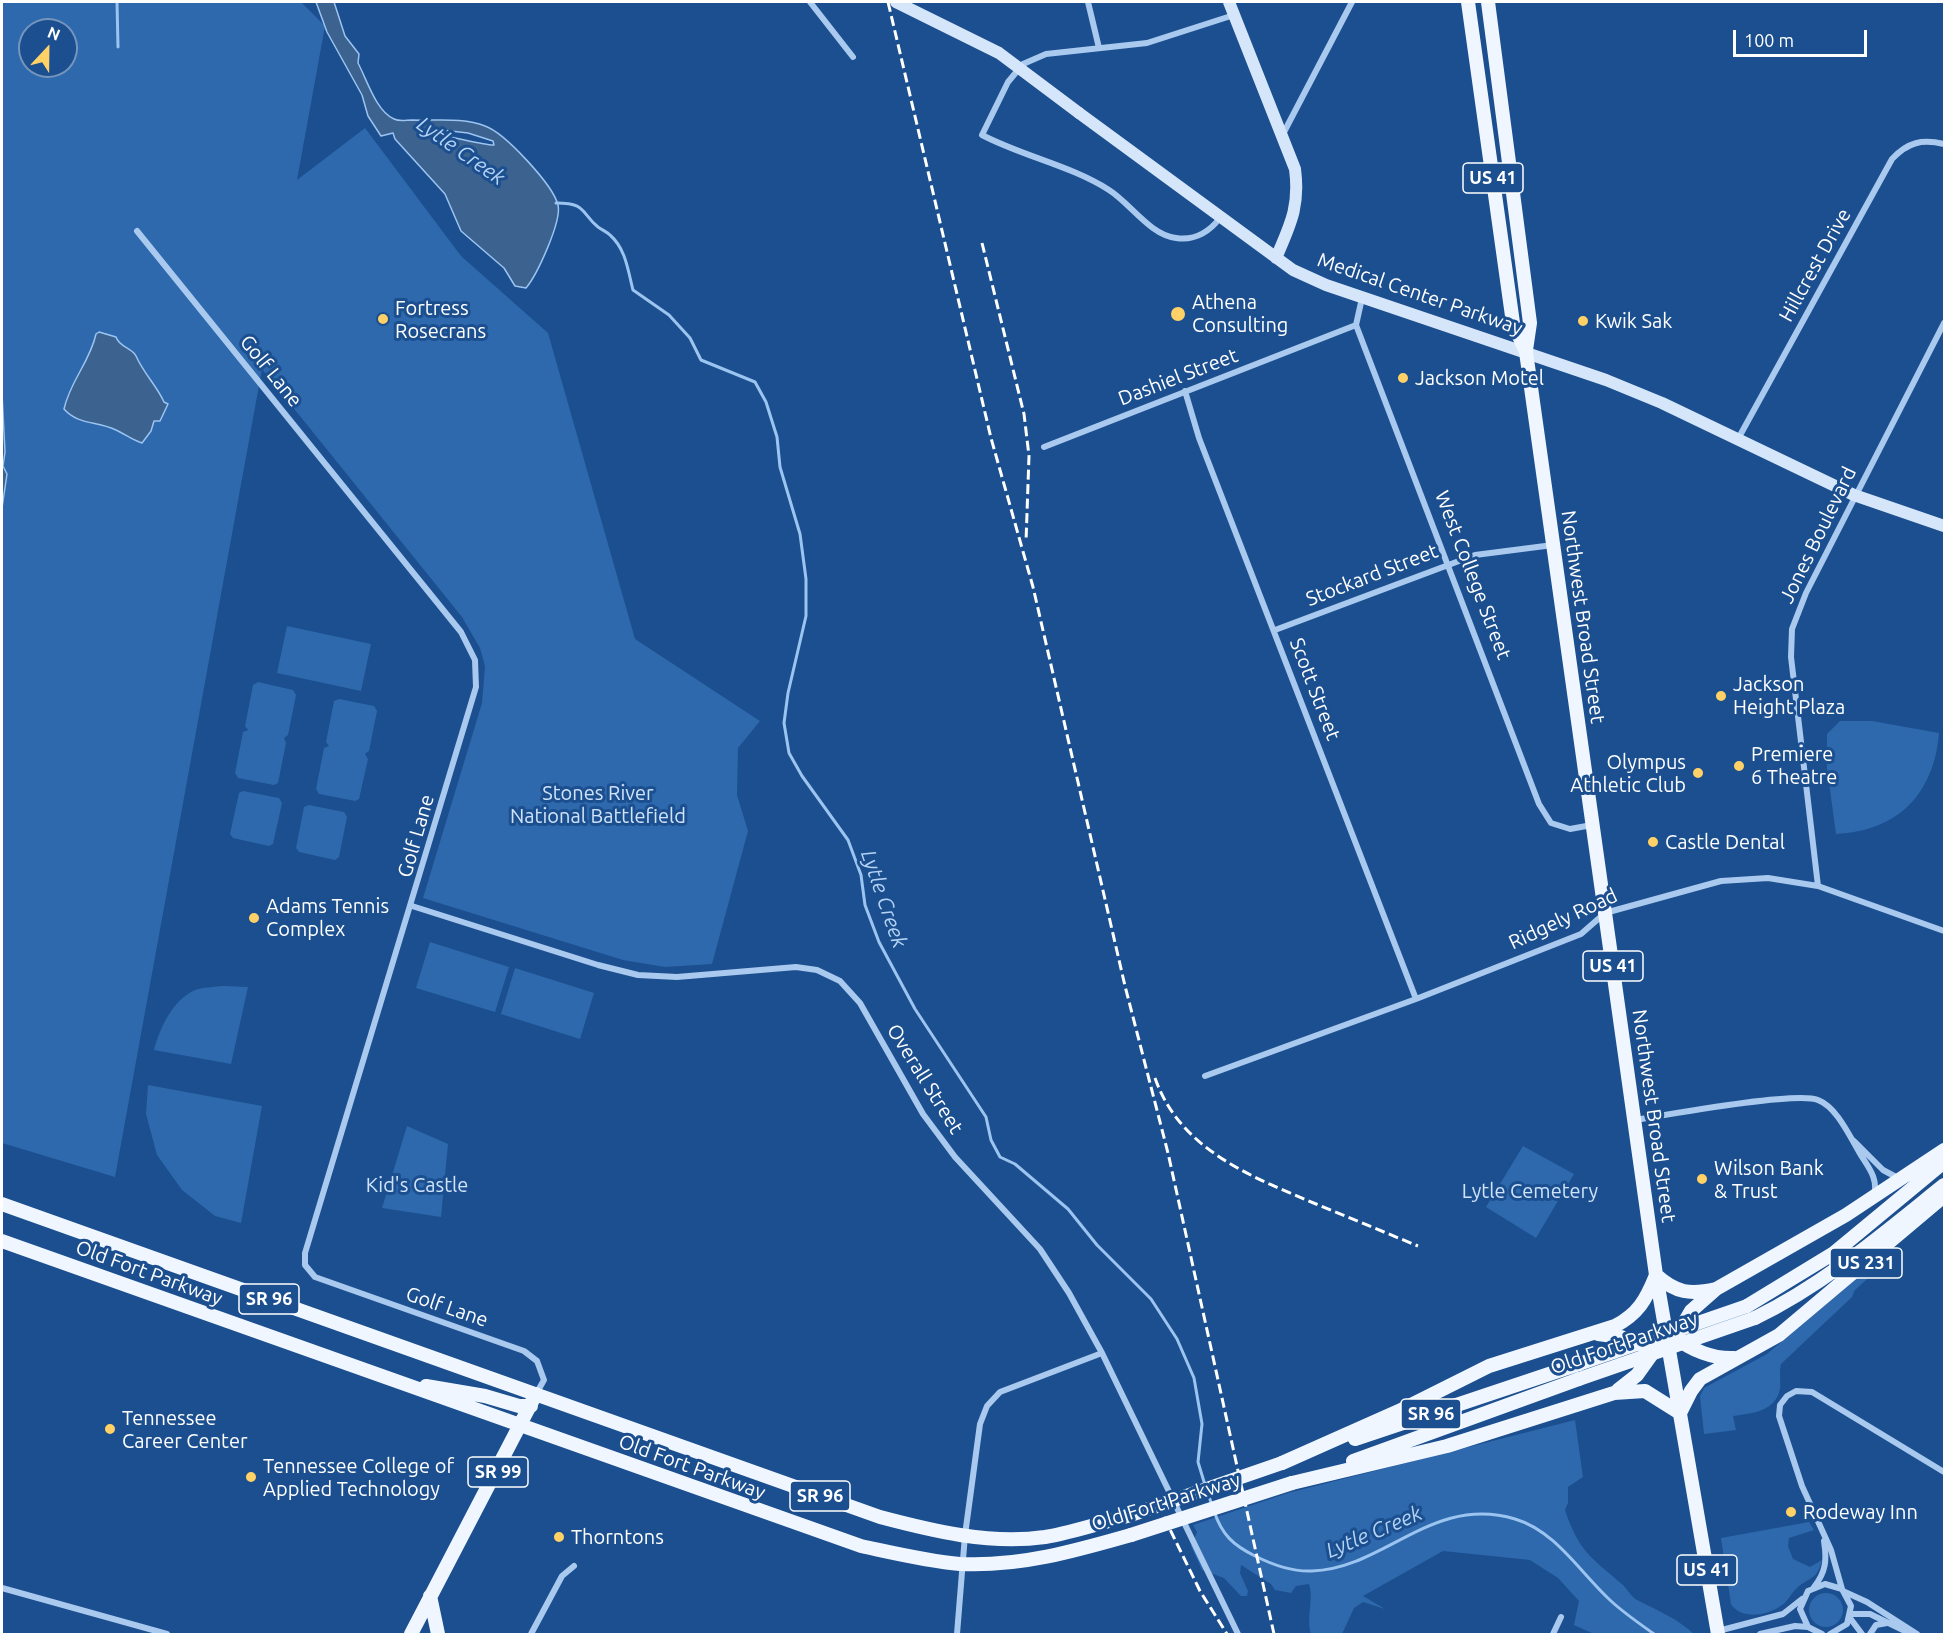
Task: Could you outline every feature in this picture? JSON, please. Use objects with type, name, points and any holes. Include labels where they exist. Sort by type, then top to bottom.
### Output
[{"type":"main road","name":"Medical Center Parkway","points":[[896,2],[999,53],[1220,218],[1276,258],[1315,280],[1362,298],[1526,352],[1662,403],[1854,495],[1944,526]]},
{"type":"main road","points":[[1229,2],[1295,169],[1298,192],[1296,210],[1276,258]]},
{"type":"main road","name":"Northwest Broad Street","points":[[1468,2],[1514,323],[1526,352],[1656,1275],[1718,1633]]},
{"type":"main road","name":"Northwest Broad Street","points":[[1488,2],[1530,323],[1526,352]]},
{"type":"main road","points":[[1477,66],[1496,63]]},
{"type":"main road","name":"US 231","points":[[1716,1289],[1874,1198],[1944,1150]]},
{"type":"main road","name":"Old Fort Parkway","points":[[2,1204],[534,1400],[880,1517],[965,1535],[998,1538],[1045,1537],[1131,1515],[1747,1306],[1834,1253],[1944,1162]]},
{"type":"main road","name":"Old Fort Parkway","points":[[2,1241],[861,1546],[919,1559],[961,1564],[1003,1563],[1053,1556],[1131,1535],[1292,1483],[1755,1318],[1788,1301],[1842,1265],[1944,1185]]},
{"type":"main road","name":"US 231","points":[[1734,1358],[1755,1350],[1779,1335],[1944,1196]]},
{"type":"main road","points":[[1282,1463],[1399,1411],[1489,1366],[1615,1326],[1635,1313],[1647,1298],[1656,1275],[1678,1291],[1696,1293],[1716,1289]]},
{"type":"main road","points":[[1672,1370],[1676,1338],[1691,1311],[1716,1289]]},
{"type":"main road","points":[[1665,1324],[1676,1338],[1711,1355],[1734,1358]]},
{"type":"main road","points":[[1614,1393],[1637,1375],[1654,1352],[1665,1324]]},
{"type":"main road","points":[[1595,1334],[1621,1337],[1654,1352],[1672,1370]]},
{"type":"main road","points":[[1292,1483],[1447,1446],[1614,1393],[1645,1391],[1680,1413],[1695,1384],[1734,1358]]},
{"type":"main road","points":[[395,1381],[478,1394],[519,1406],[534,1400]]},
{"type":"main road","name":"SR 99","points":[[411,1635],[534,1400]]},
{"type":"main road","points":[[430,1596],[438,1635]]},
{"type":"street","points":[[810,2],[853,57]]},
{"type":"street","points":[[1088,2],[1099,48]]},
{"type":"street","points":[[1283,135],[1352,2]]},
{"type":"street","points":[[1220,218],[1212,228],[1192,239],[1174,238],[1158,231],[1111,191],[1095,182],[982,135],[1008,82],[1023,64],[1046,54],[1147,43],[1234,15]]},
{"type":"street","name":"Hillcrest Drive","points":[[1738,439],[1892,159],[1902,148],[1915,142],[1927,140],[1944,144]]},
{"type":"street","name":"Golf Lane","points":[[137,231],[461,632],[475,660],[476,687],[412,906],[305,1253],[305,1265],[315,1277],[524,1351],[537,1361],[544,1380],[534,1400]]},
{"type":"street","points":[[1356,325],[1362,298]]},
{"type":"street","name":"Jones Boulevard","points":[[1818,886],[1791,657],[1792,629],[1806,593],[1854,495],[1944,323]]},
{"type":"street","name":"Dashiel Street","points":[[1044,447],[1356,325]]},
{"type":"street","name":"West College Street","points":[[1356,325],[1539,804],[1551,824],[1570,829],[1592,825]]},
{"type":"street","name":"Scott Street","points":[[1185,391],[1199,438],[1416,999]]},
{"type":"street","name":"Stockard Street","points":[[1275,630],[1475,555],[1553,545]]},
{"type":"street","name":"Ridgely Road","points":[[1205,1076],[1416,999],[1581,934],[1605,914],[1721,881],[1768,878],[1818,886],[1944,931]]},
{"type":"street","name":"Overall Street","points":[[412,906],[598,965],[638,975],[677,977],[796,967],[817,970],[840,981],[860,1004],[923,1114],[955,1157],[1040,1249],[1069,1293],[1102,1353],[1238,1635]]},
{"type":"street","points":[[1635,1120],[1806,1098],[1817,1100],[1830,1109],[1875,1178],[1874,1198]]},
{"type":"street","points":[[1851,1138],[1883,1170],[1901,1179]]},
{"type":"street","points":[[957,1635],[961,1564],[980,1424],[987,1406],[1000,1392],[1102,1353]]},
{"type":"street","points":[[1835,1634],[1847,1624],[1851,1616],[1851,1606],[1843,1591],[1832,1550],[1823,1534],[1780,1422],[1780,1406],[1787,1396],[1802,1390],[1820,1395],[1944,1472]]},
{"type":"street","points":[[1718,1633],[1783,1614],[1804,1597],[1821,1577],[1826,1563],[1823,1534]]},
{"type":"street","points":[[531,1635],[562,1576],[574,1566]]},
{"type":"street","points":[[1813,1587],[1825,1584],[1867,1602],[1917,1635]]},
{"type":"street","points":[[2,1588],[167,1635]]},
{"type":"street","points":[[1804,1597],[1801,1616],[1808,1627]]},
{"type":"street","points":[[1851,1616],[1870,1614],[1912,1635]]},
{"type":"street","points":[[1851,1616],[1863,1635]]},
{"type":"street","points":[[1553,1635],[1561,1617]]},
{"type":"street","points":[[1870,1635],[1876,1625],[1887,1623]]},
{"type":"street","points":[[1760,1635],[1795,1626],[1808,1627],[1822,1635]]},
{"type":"green space","name":"Stones River National Battlefield","points":[[2,2],[301,2],[325,26],[297,180],[365,128],[461,256],[548,333],[635,639],[760,721],[738,748],[737,795],[748,831],[712,964],[665,967],[623,960],[423,898],[482,703],[485,666],[480,648],[462,617],[262,369],[115,1177],[2,1143]]},
{"type":"green space","points":[[287,626],[371,644],[361,691],[277,673]]},
{"type":"green space","points":[[258,682],[293,690],[296,695],[288,735],[284,738],[286,743],[278,783],[274,785],[238,778],[235,773],[243,732],[248,730],[245,726],[253,685]]},
{"type":"green space","points":[[339,699],[374,706],[377,711],[369,751],[365,754],[368,759],[359,799],[355,801],[319,794],[316,789],[324,748],[329,746],[326,742],[334,701]]},
{"type":"green space","points":[[1840,721],[1872,721],[1939,733],[1930,774],[1921,791],[1909,805],[1895,817],[1878,826],[1836,834],[1827,768],[1827,734]]},
{"type":"green space","points":[[243,791],[279,798],[282,803],[273,844],[269,846],[233,838],[230,834],[239,793]]},
{"type":"green space","points":[[309,805],[344,812],[347,817],[339,857],[335,860],[299,852],[296,848],[304,807]]},
{"type":"green space","points":[[430,942],[509,967],[495,1012],[416,988]]},
{"type":"green space","points":[[515,968],[594,993],[580,1039],[501,1014]]},
{"type":"green space","points":[[223,986],[248,987],[231,1064],[154,1050],[164,1023],[182,999],[198,989]]},
{"type":"green space","points":[[148,1085],[262,1106],[241,1223],[215,1216],[182,1190],[157,1155],[146,1114]]},
{"type":"green space","name":"Kid's Castle","points":[[407,1126],[448,1144],[441,1217],[382,1208]]},
{"type":"green space","name":"Lytle Cemetery","points":[[1523,1146],[1574,1174],[1536,1238],[1486,1207]]},
{"type":"green space","points":[[1872,1266],[1876,1271],[1855,1290],[1852,1297],[1781,1364],[1780,1389],[1777,1397],[1768,1407],[1733,1416],[1736,1430],[1704,1434],[1700,1396],[1704,1388],[1767,1354]]},
{"type":"green space","points":[[1575,1420],[1583,1477],[1568,1487],[1568,1503],[1565,1510],[1575,1536],[1587,1553],[1634,1598],[1675,1620],[1694,1634],[1594,1634],[1574,1625],[1579,1601],[1558,1578],[1530,1560],[1443,1551],[1363,1596],[1385,1609],[1363,1602],[1354,1608],[1342,1634],[1311,1634],[1309,1584],[1296,1586],[1291,1593],[1275,1590],[1271,1584],[1241,1565],[1240,1573],[1248,1591],[1247,1596],[1241,1596],[1224,1578],[1202,1570],[1191,1546],[1197,1532],[1193,1525],[1288,1493]]},
{"type":"green space","points":[[1809,1522],[1814,1530],[1789,1538],[1788,1546],[1793,1559],[1810,1567],[1822,1560],[1818,1572],[1793,1592],[1784,1603],[1770,1612],[1755,1615],[1735,1609],[1731,1604],[1721,1538]]},
{"type":"green space","points":[[1826,1593],[1838,1598],[1843,1610],[1838,1622],[1826,1627],[1814,1622],[1809,1610],[1814,1598]]},
{"type":"water","points":[[316,2],[334,2],[345,36],[359,54],[358,63],[377,102],[388,115],[398,120],[458,120],[485,126],[504,138],[538,173],[554,196],[558,205],[558,213],[548,248],[526,288],[515,286],[504,268],[461,231],[445,194],[395,139],[393,133],[381,136],[368,116],[362,95],[327,32]],"holes":[[[433,129],[468,133],[493,141],[494,145],[432,132]]]},
{"type":"water","points":[[99,332],[116,337],[120,343],[134,353],[164,402],[168,404],[160,421],[154,421],[151,431],[142,443],[109,427],[75,418],[64,409],[96,334]]},
{"type":"water","points":[[2,394],[5,452],[3,466],[7,474],[2,508]]},
{"type":"waterway","points":[[117,2],[118,47]]},
{"type":"waterway","name":"Lytle Creek","points":[[556,203],[566,203],[582,209],[592,222],[609,234],[620,247],[633,290],[669,315],[690,338],[701,360],[755,382],[766,402],[777,437],[780,467],[800,534],[806,579],[806,616],[788,693],[784,723],[789,753],[802,776],[848,840],[861,875],[865,905],[879,942],[915,1009],[986,1117],[991,1140],[1000,1157],[1015,1164],[1068,1209],[1097,1245],[1151,1299],[1177,1339],[1194,1378],[1202,1424],[1198,1462],[1205,1485]]},
{"type":"waterway","name":"Lytle Creek","points":[[1207,1491],[1212,1505]]},
{"type":"waterway","name":"Lytle Creek","points":[[1214,1511],[1225,1533],[1240,1548],[1275,1565],[1305,1571],[1338,1567],[1363,1559],[1434,1524],[1459,1516],[1486,1514],[1515,1519],[1543,1533],[1567,1554],[1611,1601],[1654,1634]]},
{"type":"railway","points":[[888,2],[991,438],[1033,587],[1125,986],[1168,1153],[1274,1634]]},
{"type":"railway","points":[[982,243],[1024,414],[1029,456],[1026,542]]},
{"type":"railway","points":[[1155,1078],[1166,1103],[1182,1124],[1221,1158],[1267,1183],[1418,1246]]},
{"type":"railway","points":[[1164,1517],[1200,1591],[1227,1634]]},
{"type":"place","name":"Athena Consulting","points":[[1178,314]]},
{"type":"place","name":"Fortress Rosecrans","points":[[383,319]]},
{"type":"place","name":"Kwik Sak","points":[[1583,321]]},
{"type":"place","name":"Jackson Motel","points":[[1403,378]]},
{"type":"place","name":"Jackson Height Plaza","points":[[1721,696]]},
{"type":"place","name":"Premiere 6 Theatre","points":[[1739,766]]},
{"type":"place","name":"Olympus Athletic Club","points":[[1698,773]]},
{"type":"place","name":"Castle Dental","points":[[1653,842]]},
{"type":"place","name":"Adams Tennis Complex","points":[[254,918]]},
{"type":"place","name":"Wilson Bank & Trust","points":[[1702,1179]]},
{"type":"place","name":"Tennessee Career Center","points":[[110,1429]]},
{"type":"place","name":"Tennessee College of Applied Technology","points":[[251,1477]]},
{"type":"place","name":"Rodeway Inn","points":[[1791,1512]]},
{"type":"place","name":"Thorntons","points":[[559,1537]]}]
